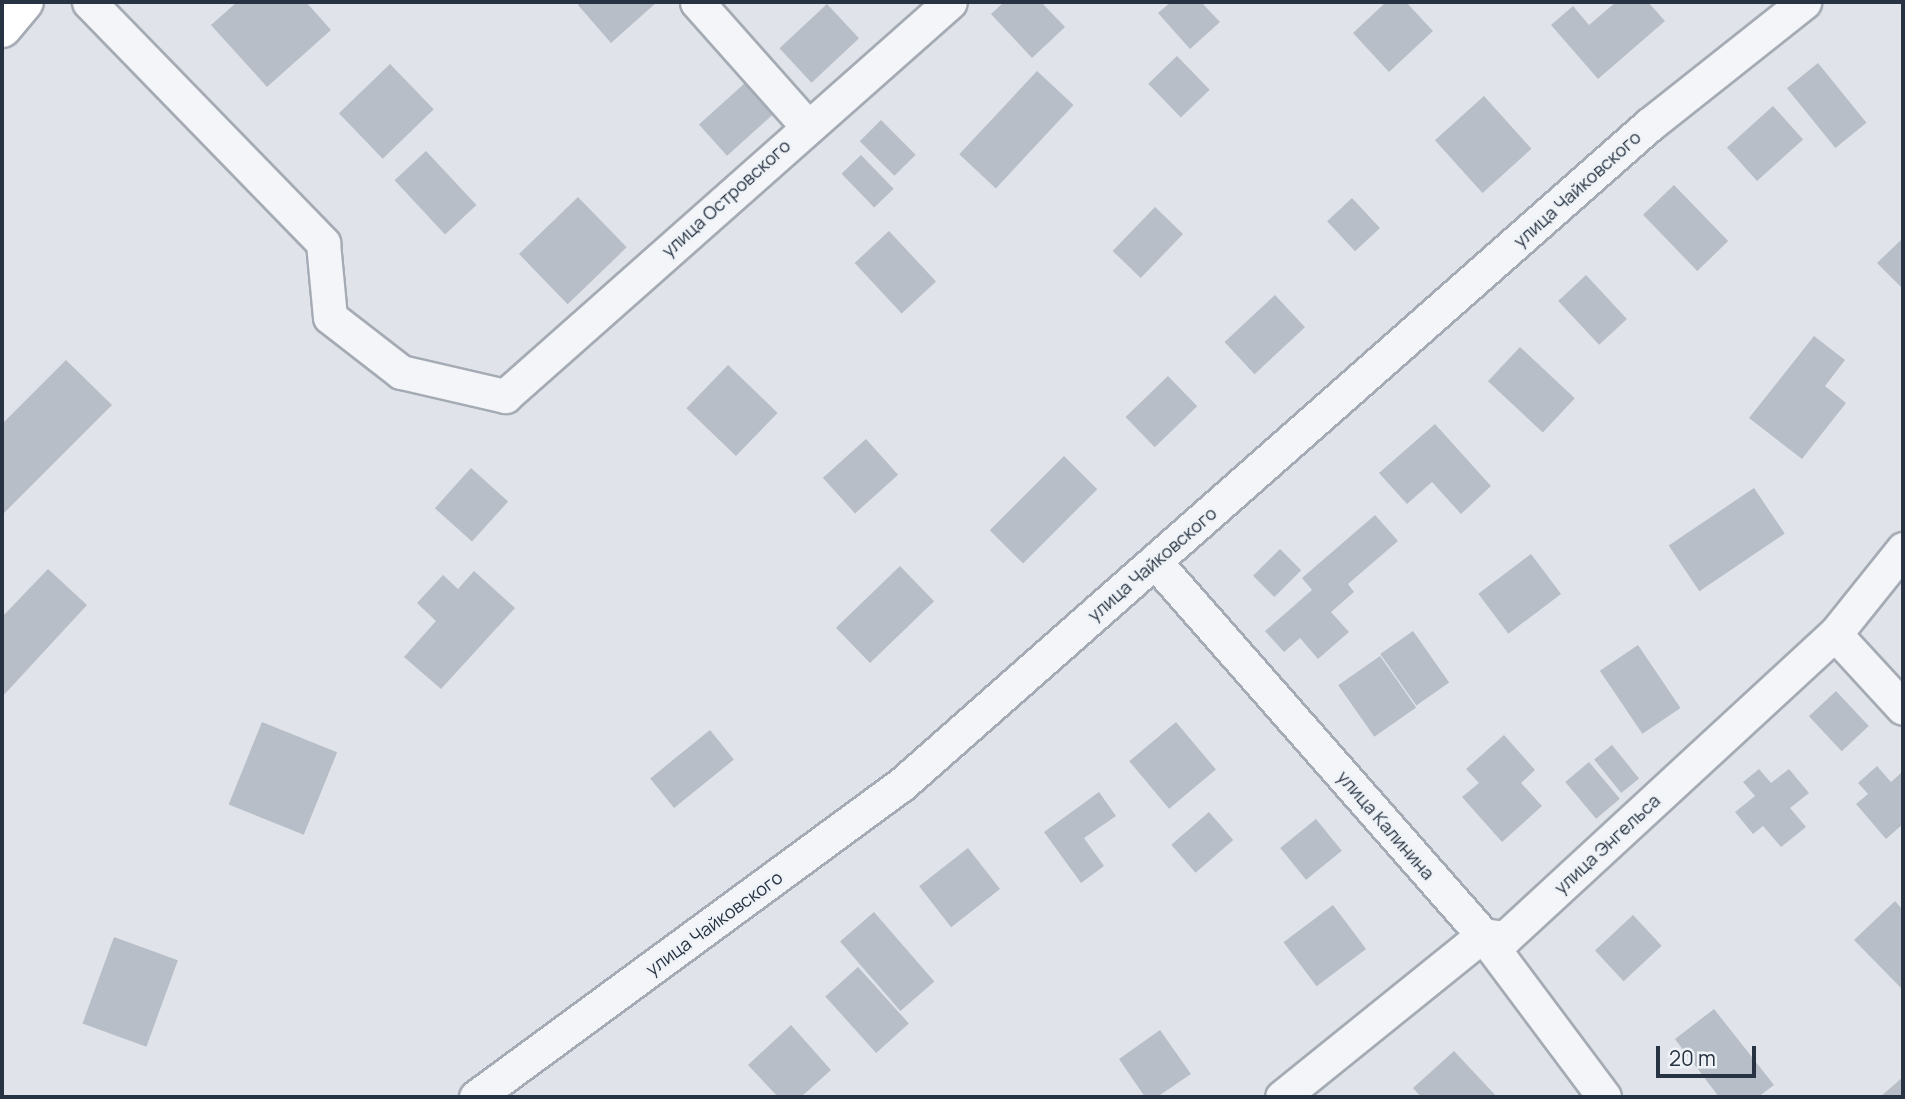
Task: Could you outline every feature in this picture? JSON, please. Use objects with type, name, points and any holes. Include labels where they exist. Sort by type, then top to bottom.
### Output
[{"type":"street","points":[[2,28],[24,2]]},
{"type":"street","name":"улица Островского","points":[[89,2],[323,243],[330,317],[401,372],[505,396],[950,2]]},
{"type":"street","points":[[697,2],[807,126]]},
{"type":"street","name":"улица Чайковского","points":[[485,1095],[902,784],[1156,563],[1649,125],[1804,2]]},
{"type":"street","name":"улица Энгельса","points":[[1483,935],[1505,939],[1835,634],[1903,549]]},
{"type":"street","name":"улица Калинина","points":[[1156,563],[1483,935],[1604,1097]]},
{"type":"street","points":[[1835,634],[1903,708]]},
{"type":"street","points":[[1282,1097],[1483,935]]},
{"type":"building","points":[[237,2],[306,2],[331,30],[267,87],[211,25]]},
{"type":"building","points":[[582,2],[657,2],[611,43],[578,5]]},
{"type":"building","points":[[1004,2],[1041,2],[1065,27],[1032,58],[991,14]]},
{"type":"building","points":[[1171,2],[1201,2],[1220,22],[1190,49],[1158,13]]},
{"type":"building","points":[[1386,2],[1406,2],[1433,31],[1389,72],[1353,33]]},
{"type":"building","points":[[1616,2],[1648,2],[1665,21],[1598,79],[1551,25],[1573,6],[1589,25]]},
{"type":"building","points":[[827,4],[859,38],[812,83],[779,48]]},
{"type":"building","points":[[1177,56],[1210,90],[1181,118],[1148,84]]},
{"type":"building","points":[[1818,63],[1866,123],[1835,148],[1787,88]]},
{"type":"building","points":[[390,64],[434,109],[383,159],[339,113]]},
{"type":"building","points":[[1037,71],[1074,105],[996,188],[959,154]]},
{"type":"building","points":[[745,83],[773,114],[727,156],[699,124]]},
{"type":"building","points":[[1484,96],[1532,149],[1482,193],[1435,140]]},
{"type":"building","points":[[1773,106],[1803,139],[1757,181],[1727,147]]},
{"type":"building","points":[[881,120],[916,155],[894,176],[860,141]]},
{"type":"building","points":[[426,151],[476,205],[445,234],[395,180]]},
{"type":"building","points":[[861,155],[894,189],[874,208],[842,174]]},
{"type":"building","points":[[1674,185],[1728,241],[1697,271],[1643,215]]},
{"type":"building","points":[[578,197],[627,247],[568,304],[519,254]]},
{"type":"building","points":[[1352,198],[1380,228],[1355,251],[1327,221]]},
{"type":"building","points":[[1155,207],[1183,234],[1141,278],[1113,251]]},
{"type":"building","points":[[889,231],[936,281],[902,314],[855,263]]},
{"type":"building","points":[[1903,238],[1903,289],[1877,263]]},
{"type":"building","points":[[1586,275],[1627,319],[1599,345],[1558,301]]},
{"type":"building","points":[[1275,295],[1305,327],[1255,374],[1225,342]]},
{"type":"building","points":[[1814,336],[1845,360],[1825,386],[1846,403],[1802,459],[1749,418]]},
{"type":"building","points":[[1520,347],[1575,398],[1543,433],[1488,381]]},
{"type":"building","points":[[66,360],[112,405],[2,515],[2,424]]},
{"type":"building","points":[[728,365],[778,413],[736,456],[686,408]]},
{"type":"building","points":[[1168,376],[1197,406],[1155,447],[1126,417]]},
{"type":"building","points":[[1435,424],[1491,486],[1461,514],[1432,482],[1407,504],[1379,473]]},
{"type":"building","points":[[866,439],[898,475],[855,513],[823,478]]},
{"type":"building","points":[[1064,456],[1097,489],[1023,563],[990,530]]},
{"type":"building","points":[[471,468],[508,501],[472,542],[435,508]]},
{"type":"building","points":[[1754,488],[1785,534],[1699,591],[1669,546]]},
{"type":"building","points":[[1375,515],[1398,541],[1348,584],[1354,592],[1331,612],[1349,632],[1318,659],[1300,638],[1284,652],[1265,631],[1312,590],[1302,578]]},
{"type":"building","points":[[1280,549],[1301,570],[1274,597],[1253,576]]},
{"type":"building","points":[[1531,554],[1561,594],[1508,634],[1478,594]]},
{"type":"building","points":[[900,566],[934,601],[870,663],[836,628]]},
{"type":"building","points":[[48,569],[87,605],[2,697],[2,617]]},
{"type":"building","points":[[474,571],[515,608],[441,689],[404,657],[436,621],[417,603],[443,575],[458,589]]},
{"type":"building","points":[[1413,631],[1449,683],[1416,706],[1380,654]]},
{"type":"building","points":[[1638,645],[1680,708],[1642,734],[1600,671]]},
{"type":"building","points":[[1380,656],[1416,708],[1374,737],[1338,685]]},
{"type":"building","points":[[1836,691],[1869,726],[1842,751],[1809,716]]},
{"type":"building","points":[[262,722],[337,752],[304,835],[229,805]]},
{"type":"building","points":[[1176,722],[1216,769],[1169,809],[1129,761]]},
{"type":"building","points":[[710,730],[734,760],[674,808],[650,778]]},
{"type":"building","points":[[1504,735],[1535,770],[1521,783],[1542,806],[1502,842],[1462,797],[1479,783],[1466,769]]},
{"type":"building","points":[[1612,745],[1639,778],[1621,793],[1594,759]]},
{"type":"building","points":[[1589,762],[1620,799],[1596,819],[1565,782]]},
{"type":"building","points":[[1877,766],[1891,782],[1901,773],[1903,776],[1903,824],[1886,839],[1856,804],[1868,794],[1858,783]]},
{"type":"building","points":[[1759,769],[1771,783],[1789,769],[1809,793],[1790,808],[1806,827],[1781,847],[1763,826],[1753,834],[1735,812],[1755,796],[1743,782]]},
{"type":"building","points":[[1099,792],[1116,816],[1084,838],[1104,866],[1081,883],[1044,832]]},
{"type":"building","points":[[1209,812],[1233,840],[1196,873],[1171,845]]},
{"type":"building","points":[[1316,819],[1342,851],[1306,880],[1280,848]]},
{"type":"building","points":[[968,848],[1000,889],[951,927],[919,886]]},
{"type":"building","points":[[1895,901],[1903,910],[1903,990],[1854,940]]},
{"type":"building","points":[[1333,905],[1366,949],[1317,986],[1283,942]]},
{"type":"building","points":[[874,912],[934,981],[900,1011],[840,942]]},
{"type":"building","points":[[1633,915],[1662,946],[1624,981],[1595,950]]},
{"type":"building","points":[[114,937],[178,960],[146,1047],[83,1023]]},
{"type":"building","points":[[858,967],[909,1023],[876,1053],[825,996]]},
{"type":"building","points":[[1714,1009],[1774,1085],[1758,1097],[1719,1097],[1675,1039]]},
{"type":"building","points":[[791,1025],[831,1070],[801,1097],[778,1097],[748,1065]]},
{"type":"building","points":[[1160,1030],[1191,1074],[1157,1097],[1145,1097],[1119,1059]]},
{"type":"building","points":[[1454,1051],[1497,1097],[1421,1097],[1413,1088]]},
{"type":"building","points":[[1903,1077],[1903,1097],[1880,1097]]}]
